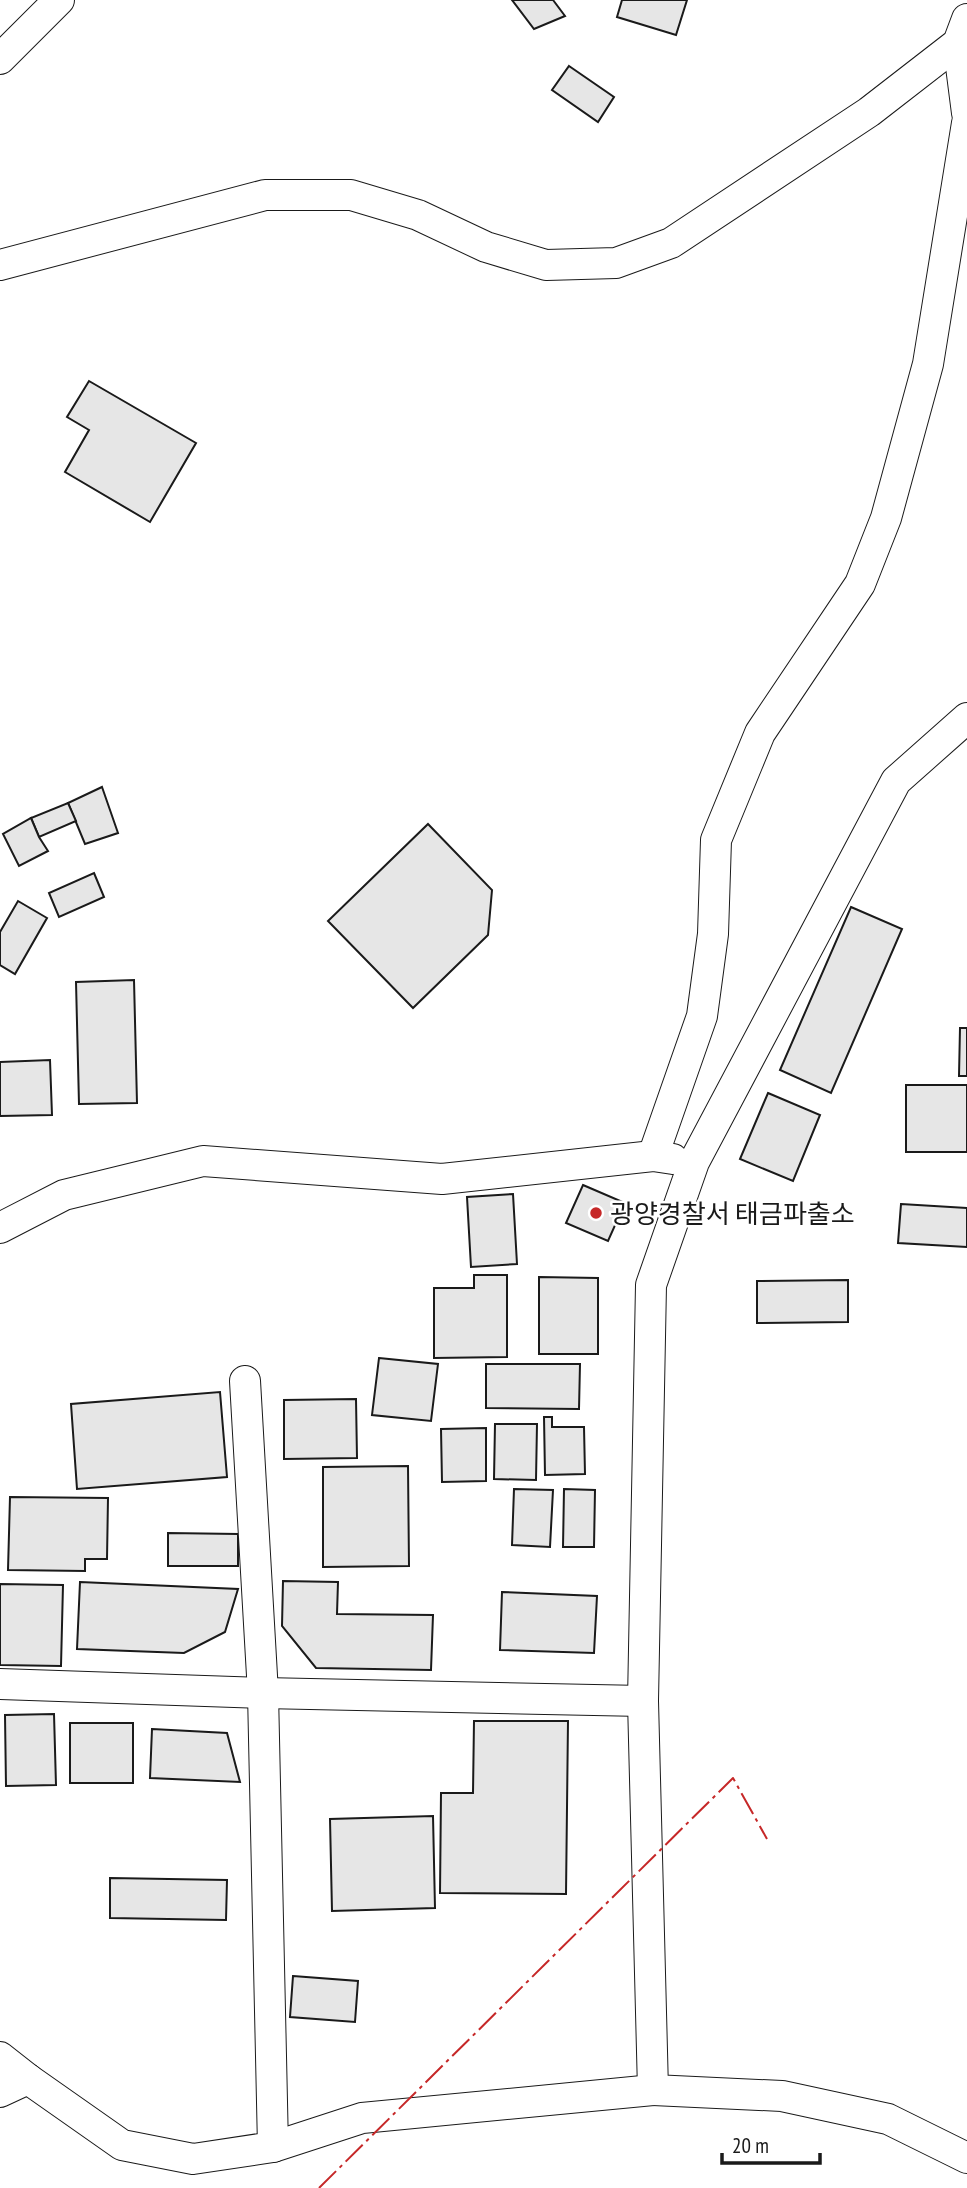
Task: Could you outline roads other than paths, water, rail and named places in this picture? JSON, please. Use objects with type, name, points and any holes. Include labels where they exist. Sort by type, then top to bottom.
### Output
[{"type":"street","points":[[0,59],[60,0]]},
{"type":"street","points":[[962,31],[967,113]]},
{"type":"street","points":[[0,265],[265,195],[351,195],[418,215],[486,247],[546,265],[616,263],[671,243],[869,112],[962,31]]},
{"type":"street","points":[[653,1156],[702,1016],[713,933],[716,840],[760,733],[860,584],[886,518],[928,364],[967,124]]},
{"type":"street","points":[[653,2090],[643,1701],[650,1285],[694,1162],[896,781],[967,718]]},
{"type":"street","points":[[0,1228],[64,1195],[203,1161],[442,1179],[653,1156],[694,1162]]},
{"type":"street","points":[[245,1381],[262,1693],[273,2147]]},
{"type":"street","points":[[0,1684],[643,1701]]},
{"type":"street","points":[[0,2057],[122,2145],[193,2159],[273,2147],[362,2118],[653,2090],[782,2096],[888,2119],[967,2158]]},
{"type":"street","points":[[0,2092],[27,2079]]},
{"type":"place","name":"광양경찰서 태금파출소","points":[[596,1213]]}]
